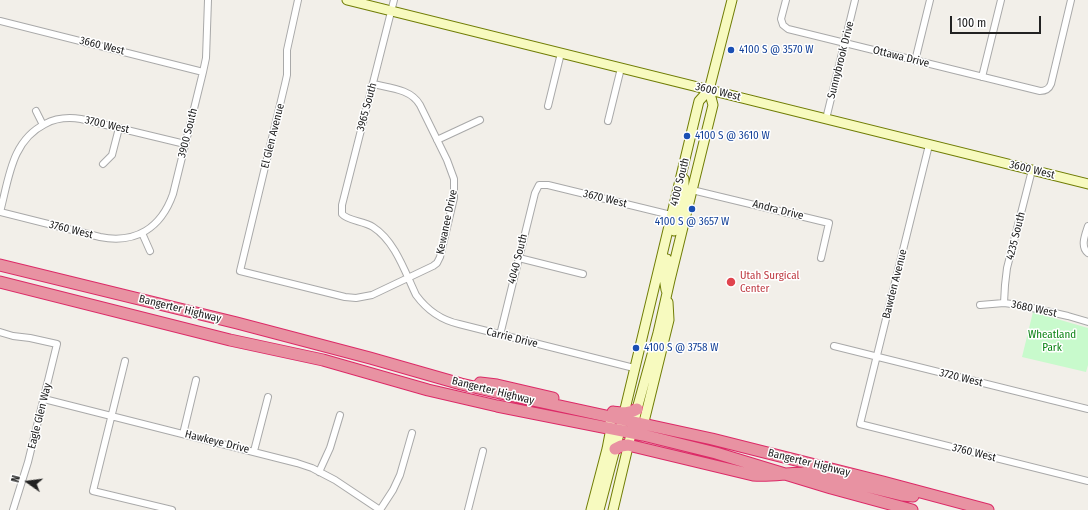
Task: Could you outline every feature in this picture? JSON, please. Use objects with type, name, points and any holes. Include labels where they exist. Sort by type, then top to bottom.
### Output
[{"type":"highway","name":"Bangerter Highway","points":[[0,265],[237,323],[461,384],[526,400],[602,416],[619,423]]},
{"type":"highway","name":"Bangerter Highway","points":[[0,282],[230,340],[323,360],[428,390],[473,400],[619,423],[783,474],[912,510]]},
{"type":"highway","points":[[323,360],[336,358],[444,386],[476,382],[497,385],[610,411],[619,423],[630,412],[637,409]]},
{"type":"highway","name":"Bangerter Highway","points":[[638,428],[719,441],[988,510]]},
{"type":"highway","points":[[615,450],[621,446],[628,445],[753,475],[764,476],[804,472],[902,495],[934,496]]},
{"type":"main road","name":"3600 West","points":[[347,0],[1088,184]]},
{"type":"main road","points":[[709,90],[732,0]]},
{"type":"main road","name":"4100 South","points":[[599,510],[615,450],[619,423],[672,216],[699,101],[709,90]]},
{"type":"main road","name":"4100 South","points":[[613,510],[628,445],[638,428],[637,409],[657,337],[713,105],[709,90]]},
{"type":"main road","points":[[638,428],[669,320],[664,276],[684,191],[683,168]]},
{"type":"main road","points":[[590,510],[607,448],[619,423]]},
{"type":"street","name":"3900 South","points":[[142,233],[156,223],[168,207],[173,194],[204,72],[206,58],[208,0]]},
{"type":"street","name":"El Glen Avenue","points":[[240,271],[286,80],[287,50],[298,0]]},
{"type":"street","name":"3965 South","points":[[342,214],[342,205],[394,0]]},
{"type":"street","name":"Ottawa Drive","points":[[786,0],[781,19],[783,25],[791,30],[1037,91],[1046,90],[1051,84],[1071,0]]},
{"type":"street","name":"Sunnybrook Drive","points":[[826,119],[855,0]]},
{"type":"street","points":[[915,61],[930,0]]},
{"type":"street","points":[[982,77],[1001,0]]},
{"type":"street","name":"3660 West","points":[[0,21],[204,72]]},
{"type":"street","points":[[548,106],[561,53]]},
{"type":"street","points":[[608,121],[621,68]]},
{"type":"street","name":"Kewanee Drive","points":[[240,271],[345,297],[356,298],[372,295],[435,265],[438,261],[454,198],[453,175],[420,105],[413,96],[401,91],[373,84]]},
{"type":"street","points":[[36,111],[43,125]]},
{"type":"street","name":"3700 West","points":[[0,212],[17,150],[30,133],[55,120],[75,118],[185,144]]},
{"type":"street","points":[[437,140],[480,120]]},
{"type":"street","points":[[103,164],[112,154],[119,128]]},
{"type":"street","name":"Bawden Avenue","points":[[860,424],[929,144]]},
{"type":"street","name":"4235 South","points":[[1004,303],[1007,268],[1032,170]]},
{"type":"street","name":"3670 West","points":[[539,185],[548,185],[672,216]]},
{"type":"street","name":"4040 South","points":[[500,335],[535,193],[539,185]]},
{"type":"street","name":"Andra Drive","points":[[692,190],[829,223],[821,258]]},
{"type":"street","name":"3760 West","points":[[0,212],[107,238],[120,239],[142,233]]},
{"type":"street","name":"Carrie Drive","points":[[342,214],[347,218],[371,226],[383,235],[393,248],[420,300],[429,310],[439,317],[454,323],[634,368]]},
{"type":"street","points":[[1087,252],[1084,245],[1088,226]]},
{"type":"street","points":[[142,233],[150,251]]},
{"type":"street","points":[[519,258],[583,274]]},
{"type":"street","name":"3680 West","points":[[980,305],[1004,303],[1034,308],[1088,322]]},
{"type":"street","name":"Eagle Glen Way","points":[[0,332],[13,336],[57,344],[26,472],[13,510]]},
{"type":"street","name":"3720 West","points":[[834,346],[1088,409]]},
{"type":"street","points":[[125,361],[93,490],[172,510]]},
{"type":"street","points":[[183,434],[196,380]]},
{"type":"street","points":[[254,452],[268,397]]},
{"type":"street","name":"Hawkeye Drive","points":[[44,399],[289,460],[335,480],[380,510]]},
{"type":"street","points":[[319,472],[330,448],[340,415]]},
{"type":"street","name":"3760 West","points":[[860,424],[1088,481]]},
{"type":"street","points":[[380,510],[393,490],[400,475],[412,433]]},
{"type":"street","points":[[468,510],[483,451]]},
{"type":"green space","name":"Wheatland Park","points":[[1033,312],[1088,328],[1088,365],[1086,372],[1022,357]]},
{"type":"place","name":"4100 S @ 3570 W","points":[[731,50]]},
{"type":"place","name":"4100 S @ 3610 W","points":[[687,136]]},
{"type":"place","name":"4100 S @ 3657 W","points":[[692,209]]},
{"type":"place","name":"Utah Surgical Center","points":[[731,282]]},
{"type":"place","name":"4100 S @ 3758 W","points":[[636,348]]}]
